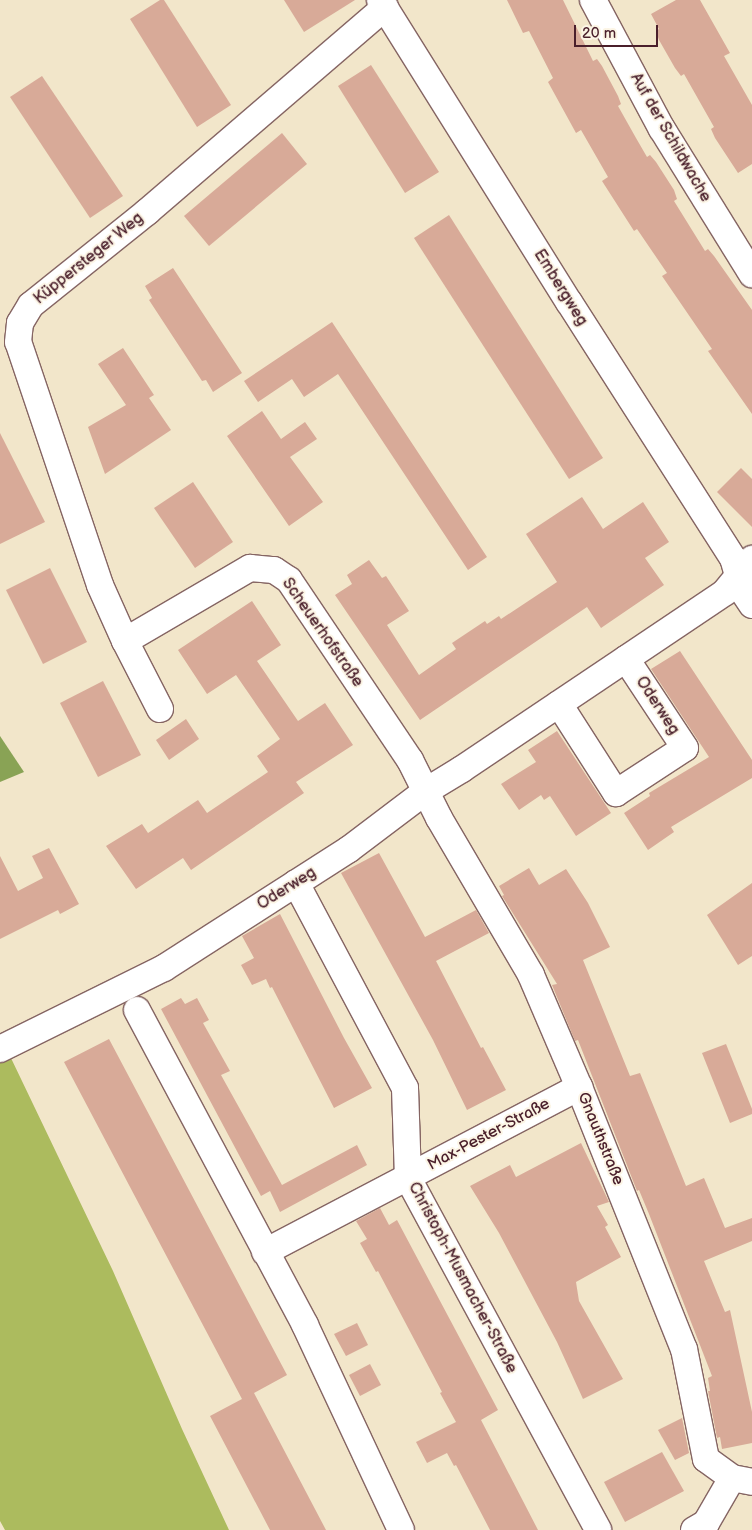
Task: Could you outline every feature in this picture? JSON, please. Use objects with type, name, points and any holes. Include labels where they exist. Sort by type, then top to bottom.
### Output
[{"type":"street","name":"Auf der Schildwache","points":[[593,0],[662,129],[752,274]]},
{"type":"street","name":"Embergweg","points":[[383,4],[569,302],[734,558],[745,567],[742,590],[752,605]]},
{"type":"street","name":"Küppersteger Weg","points":[[160,709],[125,641],[100,585],[18,342],[20,323],[31,305],[147,212],[383,4]]},
{"type":"street","name":"Oderweg","points":[[0,1049],[164,968],[348,850],[426,791],[462,769],[725,592],[745,567]]},
{"type":"street","name":"Scheuerhofstraße","points":[[125,641],[250,568],[274,570],[289,580],[410,760],[426,791]]},
{"type":"street","name":"Oderweg","points":[[559,704],[616,792],[685,748],[626,659]]},
{"type":"street","name":"Gnauthstraße","points":[[426,791],[531,975],[579,1087],[684,1349],[706,1458],[742,1480]]},
{"type":"street","name":"Christoph-Musmacher-Straße","points":[[296,883],[405,1088],[408,1178],[598,1530]]},
{"type":"street","points":[[137,1010],[305,1325],[401,1530]]},
{"type":"street","name":"Max-Pester-Straße","points":[[265,1252],[579,1087]]},
{"type":"street","points":[[694,1530],[706,1523],[742,1480]]},
{"type":"green space","points":[[0,736],[24,772],[0,782]]},
{"type":"green space","points":[[10,1056],[113,1271],[182,1429],[229,1530],[5,1530],[0,1521],[0,1061]]},
{"type":"building","points":[[160,0],[164,0],[231,105],[197,127],[130,19]]},
{"type":"building","points":[[284,0],[355,0],[304,32]]},
{"type":"building","points":[[507,0],[563,0],[593,61],[597,59],[602,66],[618,96],[621,104],[618,106],[647,157],[650,155],[656,162],[674,190],[677,199],[674,201],[705,251],[708,249],[714,256],[752,310],[752,414],[708,351],[712,349],[662,276],[667,273],[637,229],[634,231],[602,181],[608,177],[581,130],[576,133],[548,82],[553,78],[529,31],[523,33]]},
{"type":"building","points":[[676,0],[700,0],[730,53],[724,56],[752,105],[752,164],[738,173],[715,138],[711,129],[714,127],[684,74],[681,76],[675,68],[659,40],[656,31],[659,29],[651,14]]},
{"type":"building","points":[[371,65],[439,172],[405,193],[338,86]]},
{"type":"building","points":[[42,76],[123,196],[90,218],[10,97]]},
{"type":"building","points":[[282,133],[307,164],[209,246],[184,216]]},
{"type":"building","points":[[449,215],[603,458],[569,479],[414,238]]},
{"type":"building","points":[[173,268],[242,373],[213,392],[206,380],[202,381],[149,300],[152,298],[145,286]]},
{"type":"building","points":[[332,322],[487,557],[468,570],[338,374],[304,397],[292,379],[258,402],[244,381]]},
{"type":"building","points":[[123,348],[154,395],[149,398],[171,430],[105,474],[88,427],[126,405],[98,364]]},
{"type":"building","points":[[262,411],[281,439],[305,422],[317,439],[290,457],[323,502],[289,526],[227,436]]},
{"type":"building","points":[[0,433],[45,522],[0,544]]},
{"type":"building","points":[[741,468],[752,479],[752,527],[717,492]]},
{"type":"building","points":[[193,482],[233,542],[195,568],[154,508]]},
{"type":"building","points":[[582,497],[603,529],[643,502],[669,542],[645,558],[664,585],[601,628],[587,607],[420,720],[335,595],[352,584],[347,575],[369,560],[382,578],[386,576],[409,611],[387,625],[419,675],[456,649],[452,643],[485,621],[487,624],[499,616],[501,619],[557,582],[526,534]]},
{"type":"building","points":[[50,568],[87,642],[43,664],[6,590]]},
{"type":"building","points":[[252,601],[281,645],[257,661],[298,721],[325,703],[353,745],[296,782],[304,793],[191,870],[183,858],[136,889],[106,846],[142,824],[148,833],[198,800],[207,813],[268,772],[257,756],[280,739],[236,675],[207,694],[178,650]]},
{"type":"building","points":[[680,651],[752,760],[752,778],[671,827],[674,832],[648,850],[624,813],[650,796],[649,793],[709,757],[651,669]]},
{"type":"building","points":[[103,681],[141,755],[98,777],[60,703]]},
{"type":"building","points":[[186,719],[199,739],[169,760],[156,740]]},
{"type":"building","points":[[557,731],[611,813],[576,836],[550,796],[544,800],[541,795],[519,810],[501,784],[536,762],[528,750]]},
{"type":"building","points":[[49,848],[79,904],[60,914],[58,910],[0,939],[0,856],[18,891],[43,878],[32,856]]},
{"type":"building","points":[[379,853],[425,937],[476,910],[489,933],[436,961],[481,1048],[483,1047],[506,1090],[467,1110],[433,1040],[341,873]]},
{"type":"building","points":[[529,868],[539,885],[566,869],[588,903],[610,947],[583,960],[630,1076],[640,1073],[686,1186],[704,1178],[725,1228],[752,1218],[752,1241],[704,1261],[725,1312],[730,1310],[752,1412],[752,1443],[722,1449],[720,1437],[717,1438],[708,1391],[710,1391],[708,1378],[712,1376],[649,1214],[639,1190],[637,1191],[578,1040],[575,1041],[552,985],[557,984],[502,896],[504,895],[499,886]]},
{"type":"building","points":[[752,883],[752,956],[738,965],[707,915]]},
{"type":"building","points":[[280,914],[372,1088],[334,1108],[272,987],[270,988],[266,979],[252,985],[241,965],[254,958],[242,936]]},
{"type":"building","points":[[181,998],[185,1004],[197,998],[209,1020],[203,1023],[230,1071],[221,1075],[282,1185],[357,1145],[367,1165],[280,1212],[270,1191],[261,1196],[161,1009]]},
{"type":"building","points":[[109,1039],[287,1375],[254,1393],[326,1530],[270,1530],[210,1416],[242,1399],[64,1062]]},
{"type":"building","points":[[726,1044],[752,1109],[752,1114],[730,1123],[702,1053]]},
{"type":"building","points":[[581,1143],[609,1202],[597,1206],[608,1225],[605,1227],[621,1257],[576,1282],[579,1301],[623,1379],[583,1399],[557,1342],[499,1233],[470,1186],[510,1165],[516,1177]]},
{"type":"building","points":[[380,1208],[389,1225],[397,1220],[498,1410],[481,1420],[538,1530],[490,1530],[456,1465],[454,1466],[447,1453],[427,1463],[416,1442],[456,1422],[378,1271],[376,1272],[360,1243],[367,1239],[356,1221]]},
{"type":"building","points":[[357,1323],[368,1345],[346,1356],[334,1334]]},
{"type":"building","points":[[370,1364],[381,1385],[360,1396],[349,1375]]},
{"type":"building","points":[[682,1418],[689,1453],[675,1460],[658,1430]]},
{"type":"building","points":[[662,1452],[684,1491],[625,1522],[604,1482]]}]
